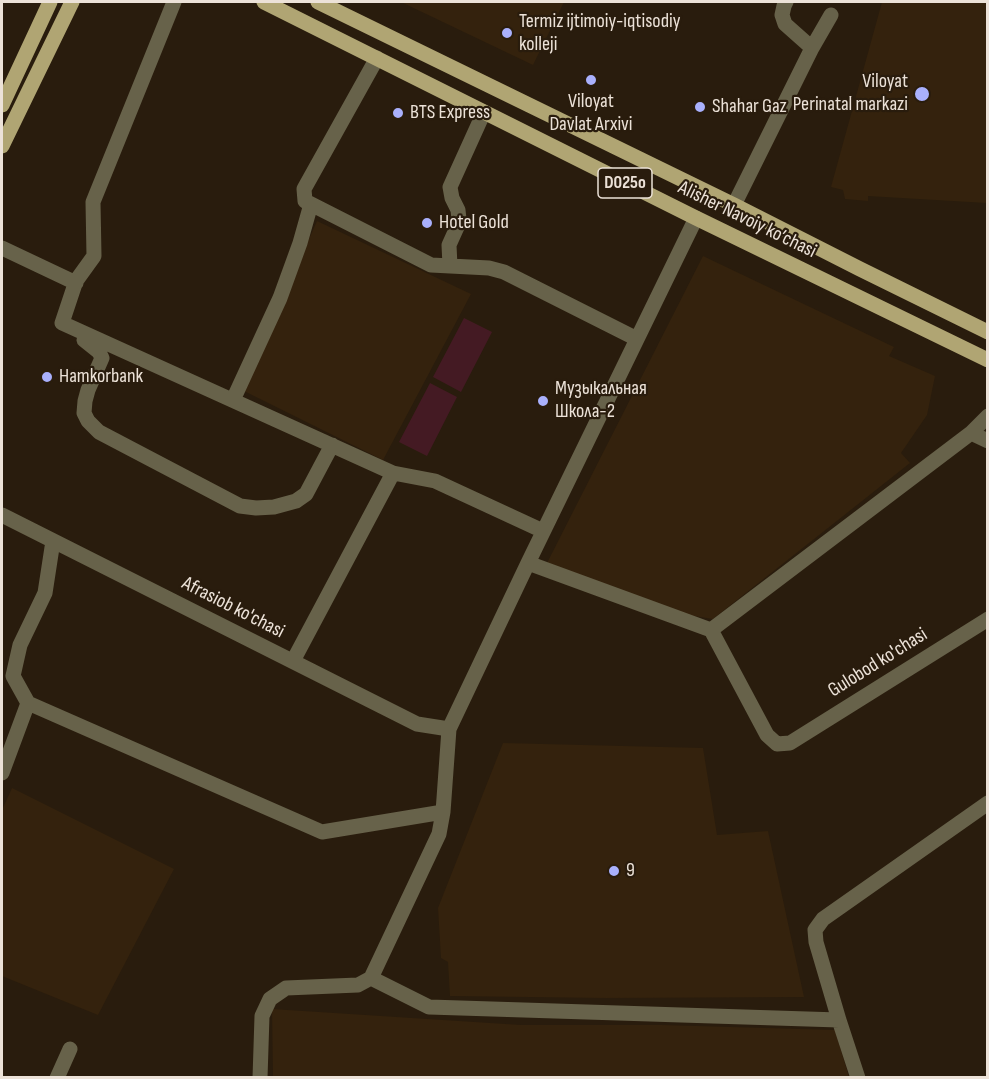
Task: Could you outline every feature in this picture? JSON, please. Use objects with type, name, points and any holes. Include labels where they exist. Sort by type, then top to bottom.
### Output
[{"type":"main road","points":[[2,105],[51,2]]},
{"type":"main road","points":[[2,146],[72,2]]},
{"type":"main road","name":"Alisher Navoiy ko’chasi","points":[[264,2],[696,218],[987,360]]},
{"type":"main road","name":"Alisher Navoiy ko’chasi","points":[[318,2],[735,205],[987,332]]},
{"type":"main road","points":[[406,73],[417,51]]},
{"type":"street","points":[[174,2],[93,202],[94,256],[76,283],[62,323],[393,473],[435,481],[543,531]]},
{"type":"street","points":[[786,2],[782,15],[785,24],[812,48]]},
{"type":"street","points":[[735,205],[812,48],[831,15]]},
{"type":"street","points":[[377,58],[304,189],[305,201],[432,265],[489,268],[504,272],[637,339]]},
{"type":"street","points":[[450,266],[449,245],[459,219],[450,187],[484,112]]},
{"type":"street","points":[[233,400],[280,298],[311,204]]},
{"type":"street","points":[[260,1077],[262,1016],[270,999],[286,988],[358,986],[371,978],[439,834],[443,812],[449,729],[696,218]]},
{"type":"street","points":[[2,248],[76,283]]},
{"type":"street","points":[[73,328],[80,337],[99,352],[102,358],[85,401],[84,413],[88,421],[99,432],[240,506],[274,507],[296,501],[306,494],[332,445]]},
{"type":"street","points":[[528,563],[711,630],[971,434],[987,416]]},
{"type":"street","points":[[971,434],[987,441]]},
{"type":"street","points":[[293,661],[393,473]]},
{"type":"street","name":"Afrasiob ko'chasi","points":[[2,515],[417,724],[449,729]]},
{"type":"street","points":[[53,541],[45,594],[20,645],[13,676],[28,702],[322,832],[443,812]]},
{"type":"street","name":"Gulobod ko'chasi","points":[[711,630],[767,735],[777,744],[790,743],[987,619]]},
{"type":"street","points":[[2,773],[28,702]]},
{"type":"street","points":[[858,1077],[838,1020],[816,942],[815,930],[824,919],[987,803]]},
{"type":"street","points":[[371,978],[429,1007],[838,1020]]},
{"type":"street","points":[[57,1077],[70,1049]]},
{"type":"shaded area","name":"Termiz ijtimoiy-iqtisodiy kolleji","points":[[401,2],[564,2],[533,65]]},
{"type":"shaded area","name":"Viloyat Perinatal markazi","points":[[882,2],[987,2],[987,203],[868,196],[868,201],[845,199],[843,190],[831,187]]},
{"type":"shaded area","points":[[317,221],[471,294],[383,460],[242,390]]},
{"type":"shaded area","points":[[703,256],[894,347],[889,356],[935,376],[927,415],[901,453],[910,463],[713,619],[681,614],[547,563]]},
{"type":"shaded area","points":[[464,318],[492,332],[461,392],[433,377]]},
{"type":"shaded area","points":[[430,383],[457,397],[427,456],[399,442]]},
{"type":"shaded area","name":"9","points":[[503,743],[703,748],[717,835],[768,831],[804,997],[450,996],[448,962],[441,958],[438,908]]},
{"type":"shaded area","points":[[12,788],[174,869],[98,1015],[2,976],[2,810]]},
{"type":"shaded area","points":[[272,1009],[521,1025],[662,1025],[835,1030],[849,1077],[273,1077]]},
{"type":"place","name":"Termiz ijtimoiy-iqtisodiy kolleji","points":[[507,33]]},
{"type":"place","name":"Viloyat Davlat Arxivi","points":[[591,80]]},
{"type":"place","name":"Viloyat Perinatal markazi","points":[[922,94]]},
{"type":"place","name":"Shahar Gaz","points":[[700,107]]},
{"type":"place","name":"BTS Express","points":[[398,113]]},
{"type":"place","name":"Hotel Gold","points":[[427,223]]},
{"type":"place","name":"Hamkorbank","points":[[47,377]]},
{"type":"place","name":"Музыкальная Школа-2","points":[[543,401]]},
{"type":"place","name":"9","points":[[614,871]]}]
